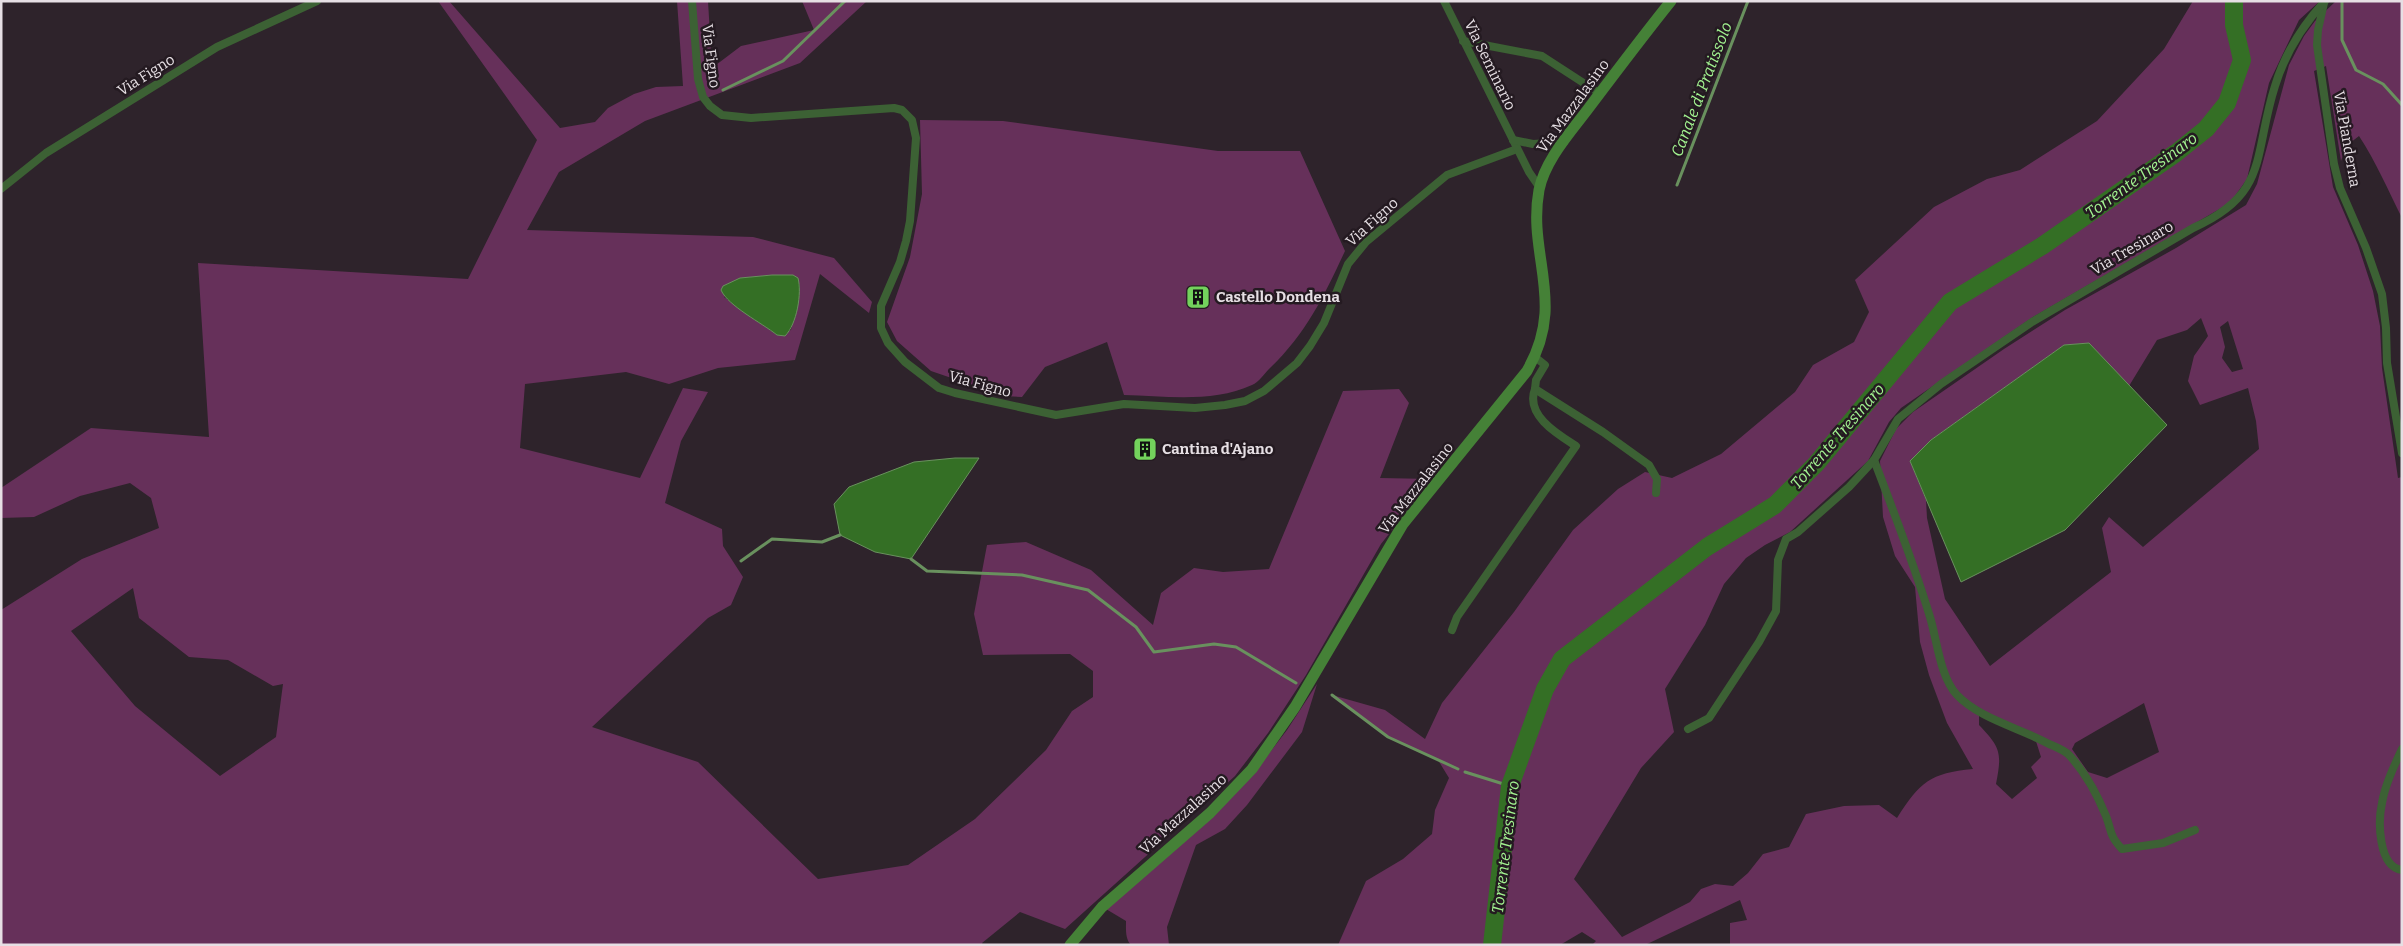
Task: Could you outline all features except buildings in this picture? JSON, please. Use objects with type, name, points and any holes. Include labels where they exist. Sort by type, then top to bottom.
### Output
[{"type":"main road","name":"Via Mazzalasino","points":[[1070,945],[1102,907],[1210,813],[1252,769],[1295,707],[1403,524],[1520,383],[1535,357],[1543,336],[1546,311],[1538,213],[1540,188],[1545,172],[1564,142],[1600,93],[1671,1]]},
{"type":"street","name":"Via Figno","points":[[1,189],[46,153],[217,47],[316,1]]},
{"type":"street","name":"Via Figno","points":[[692,1],[698,79],[703,97],[710,106],[722,115],[751,118],[894,108],[902,110],[912,120],[916,138],[910,221],[900,262],[881,306],[881,328],[888,343],[904,362],[939,388],[1044,414],[1069,414],[1124,404],[1195,408],[1225,405],[1245,400],[1264,391],[1297,363],[1310,346],[1324,323],[1348,264],[1366,242],[1447,176],[1517,149]]},
{"type":"street","name":"Via Seminario","points":[[1444,1],[1517,149],[1540,188]]},
{"type":"street","name":"Via Pianderna","points":[[2325,1],[2318,30],[2317,45],[2334,164],[2340,188],[2366,248],[2382,294],[2386,328],[2387,363],[2402,453]]},
{"type":"street","name":"Via Tresinaro","points":[[1688,729],[1710,718],[1759,642],[1776,611],[1778,560],[1786,539],[1798,532],[1849,487],[1874,460],[1898,418],[1941,384],[2032,322],[2193,228],[2220,215],[2240,198],[2253,177],[2270,103],[2281,68],[2298,35],[2325,1]]},
{"type":"street","points":[[1463,41],[1542,56],[1600,93]]},
{"type":"street","points":[[1513,140],[1533,144],[1564,142]]},
{"type":"street","points":[[1452,630],[1457,617],[1576,446],[1546,424],[1535,409],[1532,398],[1536,389],[1536,380],[1545,365],[1535,357]]},
{"type":"street","points":[[1536,389],[1603,432],[1649,465],[1657,479],[1656,493]]},
{"type":"street","points":[[1874,460],[1896,514],[1930,618],[1943,668],[1955,694],[1979,713],[2034,735],[2067,753],[2084,773],[2107,819],[2111,838],[2122,849],[2164,843],[2195,830]]},
{"type":"street","points":[[2402,749],[2385,792],[2380,814],[2386,859],[2393,868],[2402,870]]},
{"type":"shaded area","points":[[438,1],[449,1],[560,128],[595,122],[608,108],[634,94],[656,87],[683,86],[677,1],[708,1],[712,68],[741,46],[814,30],[802,1],[867,1],[800,63],[645,121],[559,172],[527,230],[753,237],[834,258],[872,302],[869,313],[820,274],[795,360],[718,368],[669,384],[626,372],[525,384],[520,448],[640,478],[683,388],[708,392],[681,441],[665,503],[722,529],[723,546],[743,577],[731,605],[708,618],[592,727],[698,762],[818,879],[908,865],[975,819],[1046,750],[1072,711],[1093,697],[1093,671],[1070,654],[983,655],[974,614],[987,545],[1026,542],[1091,570],[1153,625],[1161,593],[1194,568],[1223,572],[1269,569],[1343,391],[1399,389],[1409,403],[1380,478],[1432,479],[1381,544],[1306,675],[1268,733],[1235,776],[1065,929],[1020,912],[982,943],[983,945],[1,945],[1,610],[82,559],[159,528],[151,498],[130,483],[80,496],[34,517],[1,518],[1,488],[91,428],[209,437],[198,263],[468,279],[537,140]],"holes":[[[792,275],[800,286],[791,330],[777,335],[724,297],[740,278]],[[133,588],[139,618],[189,657],[228,660],[273,686],[283,684],[276,737],[220,776],[135,706],[71,631]]]},
{"type":"shaded area","points":[[2193,1],[2320,1],[2299,20],[2269,83],[2247,179],[2230,203],[2033,317],[1901,408],[1889,422],[1868,461],[1790,532],[1765,545],[1746,558],[1724,584],[1705,625],[1665,689],[1674,732],[1641,768],[1574,879],[1622,937],[1690,902],[1701,889],[1715,884],[1733,886],[1748,873],[1763,854],[1789,847],[1806,814],[1844,806],[1879,805],[1897,818],[1913,796],[1928,781],[1946,773],[1973,769],[1947,723],[1929,675],[1920,642],[1915,587],[1895,556],[1883,517],[1880,461],[1896,429],[1913,412],[2004,349],[2065,310],[2176,248],[2246,205],[2257,184],[2289,65],[2304,36],[2315,21],[2336,1],[2402,1],[2402,218],[2359,136],[2346,146],[2341,161],[2326,66],[2314,71],[2333,187],[2358,245],[2373,291],[2380,326],[2382,368],[2398,478],[2402,477],[2402,945],[1730,945],[1730,923],[1747,920],[1740,900],[1645,945],[1592,945],[1596,941],[1582,932],[1560,945],[1338,945],[1366,881],[1403,859],[1432,834],[1435,810],[1449,778],[1438,760],[1388,737],[1332,695],[1385,710],[1425,739],[1442,703],[1514,612],[1573,530],[1618,489],[1645,472],[1672,478],[1721,454],[1795,392],[1813,365],[1854,342],[1869,312],[1855,280],[1934,207],[1987,179],[2020,170],[2097,121],[2164,49]],"holes":[[[2201,318],[2208,336],[2194,356],[2188,381],[2200,405],[2248,388],[2256,421],[2259,449],[2143,547],[2109,517],[2102,528],[2111,572],[1990,666],[1945,599],[1927,518],[1926,500],[1910,461],[1931,440],[2064,345],[2089,343],[2129,386],[2157,340],[2187,330]],[[2228,321],[2243,369],[2232,372],[2222,358],[2225,347],[2220,327]],[[2144,703],[2159,752],[2107,778],[2088,772],[2072,749],[2075,743]],[[1979,713],[2034,735],[2041,757],[2031,767],[2037,778],[2012,799],[1996,784],[1999,765],[1998,751],[1992,740],[1979,725]]]},
{"type":"shaded area","points":[[920,120],[1003,121],[1218,151],[1300,151],[1345,251],[1304,328],[1282,356],[1252,385],[1237,391],[1205,396],[1124,395],[1107,342],[1045,367],[1022,397],[1004,396],[931,371],[897,341],[887,322],[910,257],[922,194]]},
{"type":"shaded area","points":[[793,275],[798,278],[798,308],[793,324],[785,336],[777,335],[746,314],[731,302],[721,290],[723,286],[740,278]]},
{"type":"shaded area","points":[[2089,343],[2167,425],[2065,530],[1961,582],[1910,461],[1931,440],[2064,345]]},
{"type":"shaded area","points":[[979,458],[911,559],[875,552],[840,535],[834,504],[849,487],[914,462]]},
{"type":"shaded area","points":[[1317,684],[1302,732],[1247,805],[1225,829],[1196,845],[1167,927],[1169,945],[1131,945],[1127,937],[1126,921],[1106,909],[1254,773],[1287,730]]},
{"type":"waterway","points":[[723,90],[783,61],[845,1]]},
{"type":"waterway","name":"Canale di Pratissolo","points":[[1677,185],[1748,1]]},
{"type":"waterway","name":"Torrente Tresinaro","points":[[1492,945],[1510,786],[1545,689],[1562,659],[1707,547],[1775,505],[1816,464],[1950,302],[2042,246],[2176,153],[2206,129],[2227,103],[2242,60],[2234,25],[2234,1]]},
{"type":"waterway","points":[[2342,1],[2342,40],[2356,70],[2383,84],[2402,105]]},
{"type":"waterway","points":[[741,561],[772,539],[822,542],[840,535]]},
{"type":"waterway","points":[[911,559],[927,571],[1022,575],[1088,590],[1136,627],[1154,652],[1214,644],[1236,647],[1296,683]]},
{"type":"waterway","points":[[1332,695],[1388,737],[1458,769]]},
{"type":"waterway","points":[[1465,772],[1510,786]]},
{"type":"place","name":"Castello Dondena","points":[[1198,297]]},
{"type":"place","name":"Cantina d'Ajano","points":[[1145,449]]}]
